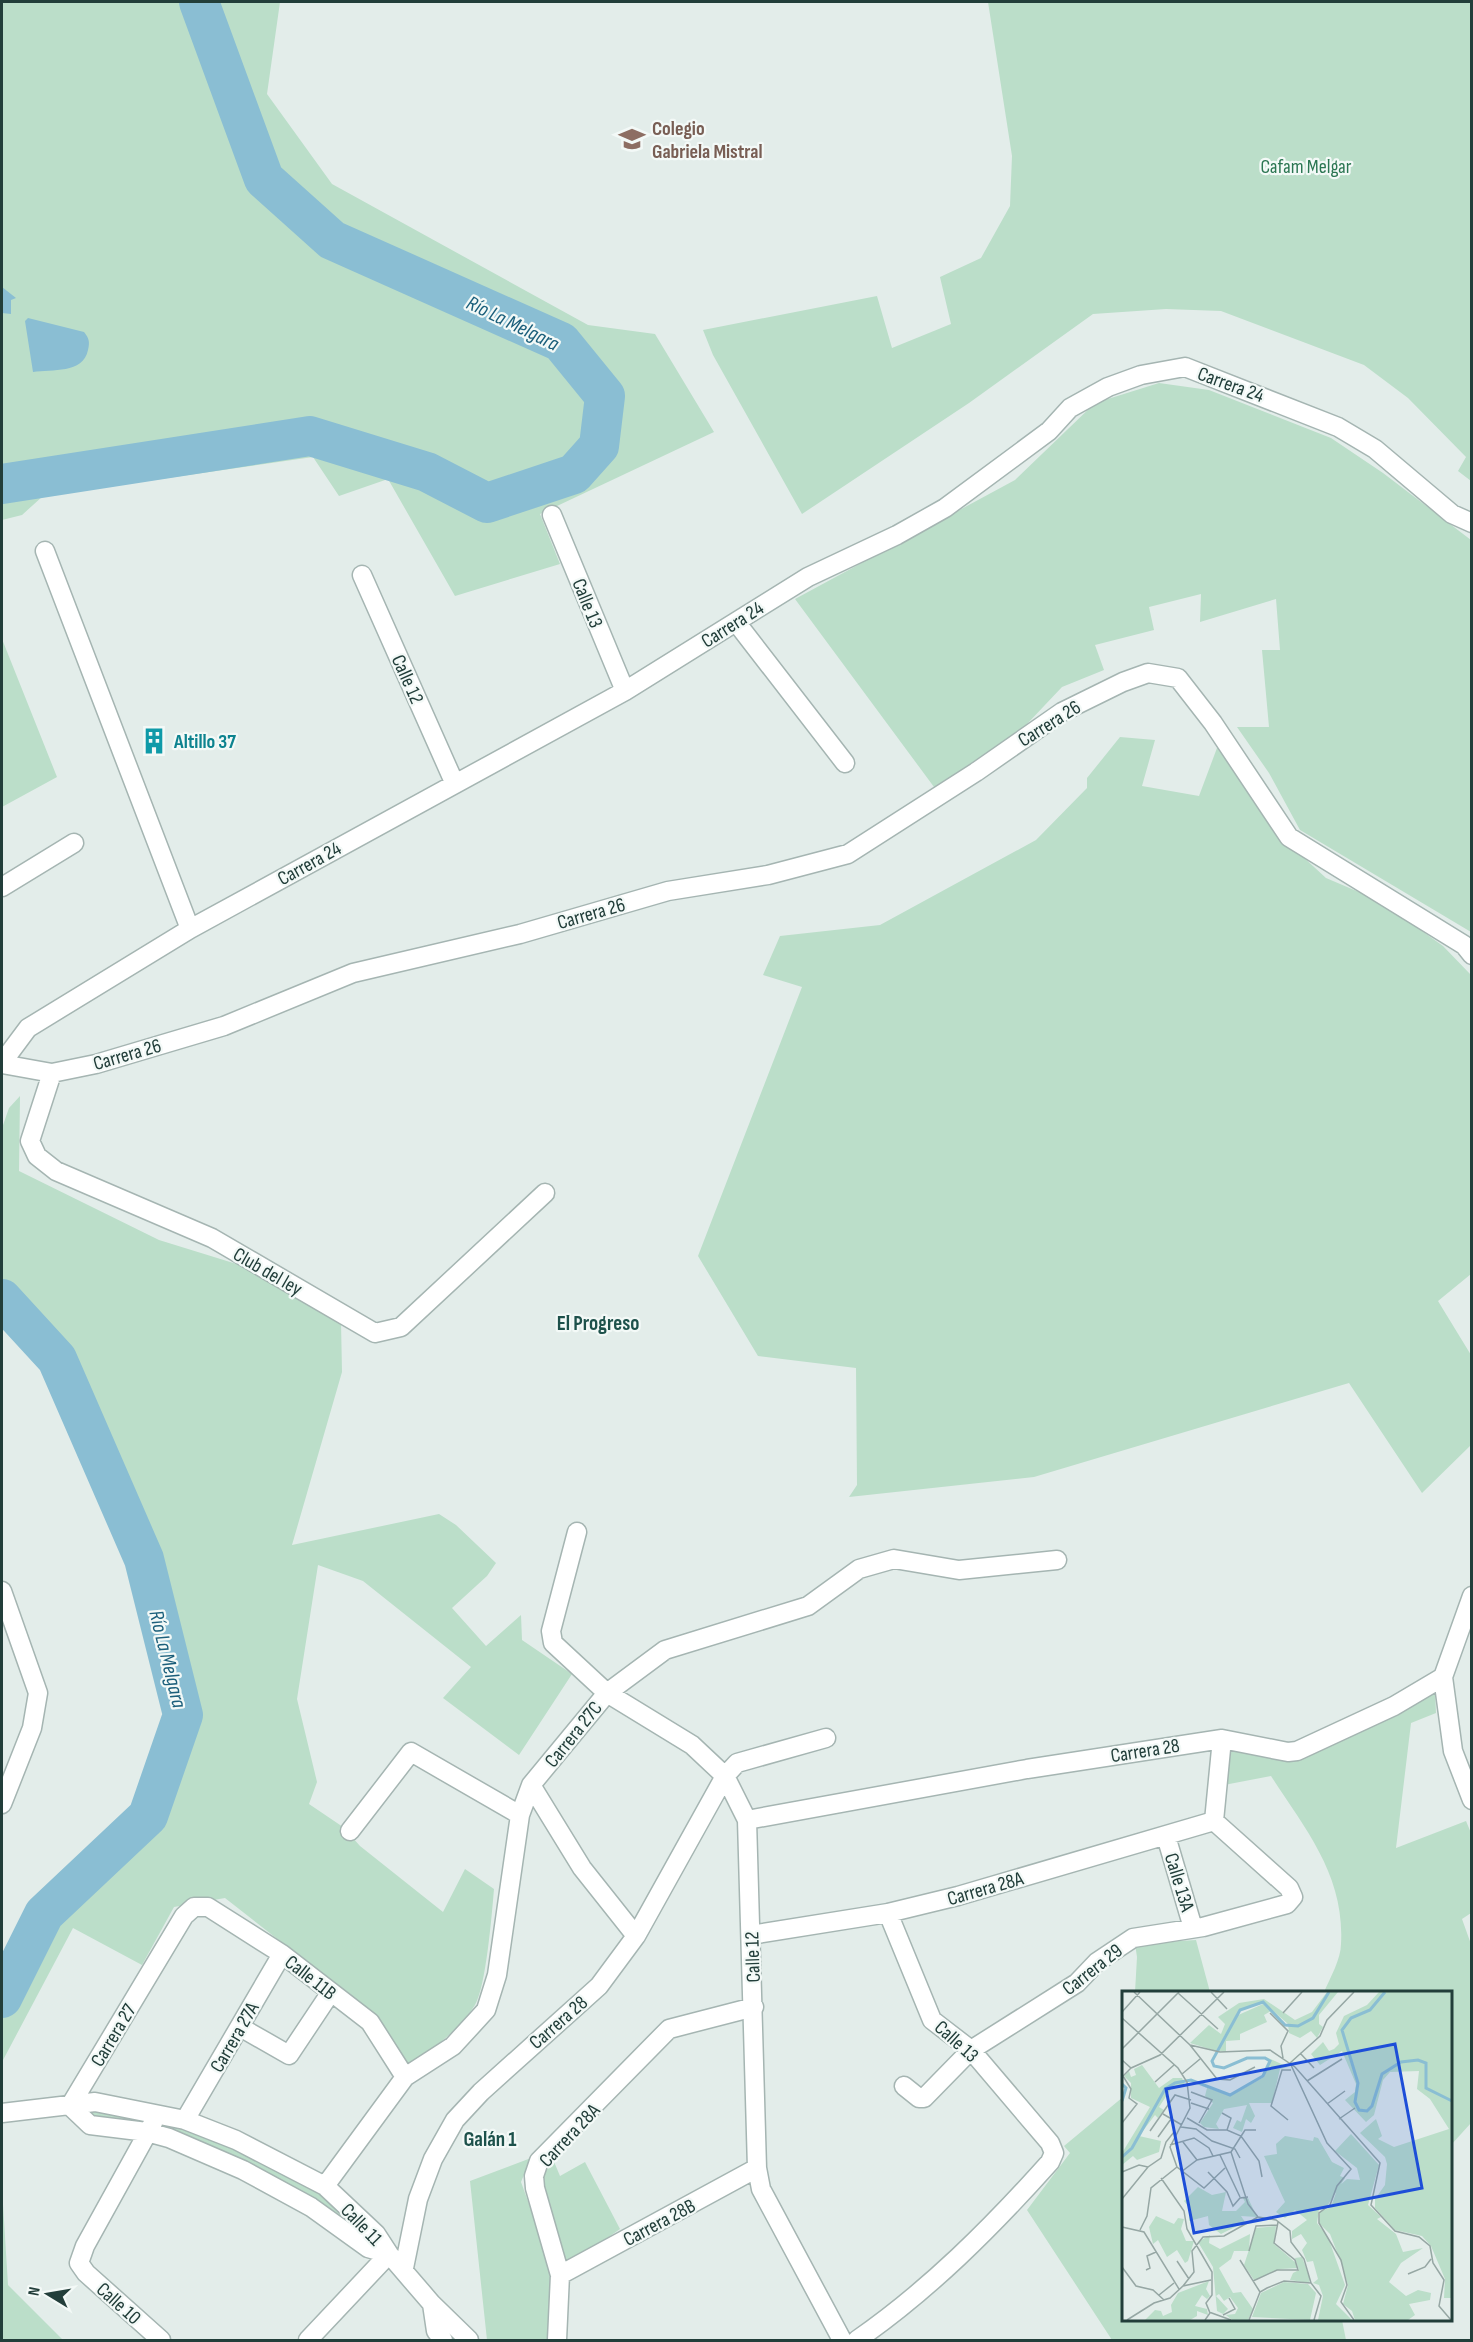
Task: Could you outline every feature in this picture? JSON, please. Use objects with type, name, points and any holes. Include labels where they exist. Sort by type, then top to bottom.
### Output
[{"type":"street","name":"Carrera 24","points":[[2,1064],[28,1028],[190,929],[454,782],[625,691],[808,577],[897,535],[945,508],[1049,431],[1071,408],[1108,387],[1141,375],[1185,367],[1338,427],[1375,449],[1452,514],[1472,523]]},
{"type":"street","name":"Calle 13","points":[[552,515],[625,691]]},
{"type":"street","points":[[45,551],[190,929]]},
{"type":"street","name":"Calle 12","points":[[362,575],[454,782]]},
{"type":"street","points":[[736,622],[844,763]]},
{"type":"street","name":"Carrera 26","points":[[2,1064],[52,1073],[96,1064],[224,1026],[353,973],[520,934],[668,891],[768,875],[848,854],[976,772],[1062,712],[1123,682],[1148,673],[1178,678],[1213,723],[1288,837],[1464,945],[1472,955]]},
{"type":"street","points":[[2,887],[74,843]]},
{"type":"street","name":"Club del ley","points":[[52,1073],[30,1141],[37,1156],[56,1171],[212,1238],[375,1333],[401,1327],[545,1193]]},
{"type":"street","name":"Calle 12","points":[[577,1532],[551,1631],[553,1643],[607,1693],[692,1745],[725,1776],[747,1820],[757,2168],[761,2189],[842,2340]]},
{"type":"street","name":"Carrera 27C","points":[[325,2186],[405,2077],[453,2046],[486,2010],[496,1975],[520,1815],[531,1785],[607,1693],[665,1650],[808,1606],[859,1569],[885,1561],[894,1559],[959,1570],[1057,1560]]},
{"type":"street","points":[[2,1591],[38,1693],[32,1728],[2,1804]]},
{"type":"street","points":[[1472,1596],[1443,1677],[1453,1750],[1472,1800]]},
{"type":"street","name":"Carrera 28","points":[[747,1820],[1027,1769],[1222,1738],[1288,1752],[1297,1751],[1421,1692],[1443,1677]]},
{"type":"street","points":[[725,1776],[737,1763],[826,1738]]},
{"type":"street","points":[[1214,1821],[1222,1738]]},
{"type":"street","points":[[350,1831],[411,1752],[520,1815]]},
{"type":"street","name":"Carrera 28","points":[[404,2268],[418,2199],[433,2159],[455,2120],[489,2084],[599,1986],[636,1936],[725,1776]]},
{"type":"street","points":[[531,1785],[582,1868],[636,1936]]},
{"type":"street","name":"Carrera 28A","points":[[751,1935],[888,1913],[958,1896],[1214,1821]]},
{"type":"street","name":"Carrera 29","points":[[904,2086],[921,2099],[971,2050],[1077,1983],[1097,1962],[1133,1938],[1193,1928],[1287,1904],[1293,1897],[1289,1888],[1214,1821]]},
{"type":"street","name":"Calle 13A","points":[[1166,1836],[1193,1928]]},
{"type":"street","name":"Calle 11B","points":[[194,1907],[208,1907],[282,1954],[370,2022],[405,2077]]},
{"type":"street","name":"Carrera 27","points":[[70,2106],[184,1916],[194,1907]]},
{"type":"street","name":"Calle 13","points":[[856,2340],[906,2305],[991,2228],[1050,2162],[1054,2153],[1050,2143],[971,2050],[932,2020],[888,1913]]},
{"type":"street","name":"Carrera 27A","points":[[186,2120],[282,1954]]},
{"type":"street","points":[[240,2027],[289,2055],[331,1992]]},
{"type":"street","name":"Carrera 28A","points":[[560,2274],[534,2176],[540,2161],[669,2029],[754,2007]]},
{"type":"street","name":"Calle 11","points":[[70,2106],[95,2102],[158,2114],[186,2120],[236,2140],[325,2186],[376,2234],[389,2254]]},
{"type":"street","points":[[2,2113],[70,2106]]},
{"type":"street","name":"Calle 11","points":[[70,2106],[90,2125],[147,2132],[169,2138],[243,2170],[310,2207],[368,2248],[389,2254]]},
{"type":"street","points":[[147,2132],[158,2114]]},
{"type":"street","name":"Calle 10","points":[[147,2132],[85,2246],[79,2263],[86,2273],[161,2340]]},
{"type":"street","name":"Carrera 28B","points":[[560,2274],[757,2168]]},
{"type":"street","points":[[308,2340],[389,2254],[404,2268],[432,2304],[469,2340]]},
{"type":"street","points":[[557,2340],[560,2274]]},
{"type":"street","points":[[432,2304],[436,2331],[443,2340]]},
{"type":"green space","points":[[2,2],[280,2],[267,94],[332,184],[588,325],[655,334],[714,432],[540,514],[560,564],[455,596],[388,479],[339,496],[313,457],[43,496],[22,515],[2,520]]},
{"type":"green space","name":"Cafam Melgar","points":[[988,2],[1471,2],[1471,481],[1458,471],[1466,457],[1408,398],[1364,365],[1221,311],[1166,309],[1093,314],[969,403],[802,514],[713,355],[703,330],[877,296],[892,348],[951,324],[940,277],[981,258],[1010,206],[1012,156]]},
{"type":"green space","points":[[1159,383],[1209,390],[1331,438],[1383,473],[1471,540],[1471,932],[1300,830],[1269,773],[1237,727],[1269,727],[1262,650],[1280,650],[1276,599],[1200,622],[1201,594],[1149,607],[1154,630],[1095,645],[1104,670],[1062,687],[1027,724],[980,762],[934,787],[795,599],[1015,480],[1095,403]]},
{"type":"green space","points":[[2,639],[57,777],[2,807]]},
{"type":"green space","points":[[1120,737],[1155,740],[1142,786],[1199,796],[1220,740],[1277,833],[1326,878],[1380,901],[1443,946],[1471,975],[1471,1274],[1438,1301],[1471,1355],[1471,1445],[1422,1493],[1349,1383],[1034,1477],[849,1497],[857,1485],[856,1368],[758,1356],[698,1256],[802,987],[763,975],[780,936],[880,925],[1036,840],[1087,788],[1087,778]]},
{"type":"green space","points":[[20,1096],[19,1171],[159,1240],[256,1270],[341,1322],[342,1372],[292,1545],[439,1514],[456,1525],[496,1563],[487,1576],[452,1608],[486,1646],[521,1615],[522,1640],[572,1674],[519,1755],[443,1698],[471,1667],[363,1581],[318,1565],[297,1699],[317,1782],[309,1804],[343,1827],[360,1846],[443,1912],[465,1869],[494,1889],[485,1967],[475,2005],[453,2032],[406,2067],[377,2017],[225,1898],[174,1907],[142,1965],[73,1928],[2,2062],[2,2013],[48,1919],[162,1818],[194,1719],[151,1550],[67,1353],[2,1287],[2,1128],[9,1108]]},
{"type":"green space","points":[[1435,1689],[1436,1713],[1411,1723],[1396,1848],[1466,1821],[1471,1833],[1471,1913],[1462,1919],[1472,1947],[1471,2123],[1452,2144],[1452,1991],[1324,1991],[1339,1956],[1341,1919],[1337,1897],[1321,1855],[1271,1776],[1224,1785],[1233,1744],[1292,1759]]},
{"type":"green space","points":[[1196,1940],[1210,1991],[1135,1991],[1137,1957],[1135,1944]]},
{"type":"green space","points":[[1122,2098],[1122,2321],[1342,2321],[1346,2340],[1112,2340],[1027,2210],[1070,2153],[1064,2146]]},
{"type":"green space","points":[[83,2103],[141,2113],[136,2127],[79,2117]]},
{"type":"green space","points":[[158,2116],[176,2121],[314,2186],[387,2245],[152,2128]]},
{"type":"green space","points":[[552,2157],[560,2176],[585,2162],[620,2229],[565,2268],[536,2181]]},
{"type":"green space","points":[[531,2158],[521,2182],[557,2281],[552,2340],[487,2340],[470,2181]]},
{"type":"green space","points":[[2,2188],[8,2285],[63,2340],[2,2340]]},
{"type":"water","points":[[2,287],[16,298],[11,300],[11,314],[2,313]]},
{"type":"water","points":[[28,318],[84,332],[89,342],[85,358],[80,363],[66,369],[33,372],[25,321]]},
{"type":"waterway","name":"Río La Melgara","points":[[2,484],[310,436],[427,472],[487,503],[574,474],[599,446],[605,396],[561,342],[332,240],[264,179],[199,2]]},
{"type":"waterway","name":"Río La Melgara","points":[[2,1299],[57,1359],[144,1559],[183,1715],[148,1816],[44,1914],[2,1998]]},
{"type":"place","name":"Colegio Gabriela Mistral","points":[[632,139]]},
{"type":"place","name":"Altillo 37","points":[[154,741]]},
{"type":"district","name":"El Progreso","points":[[598,1323]]},
{"type":"district","name":"Galán 1","points":[[490,2139]]}]
